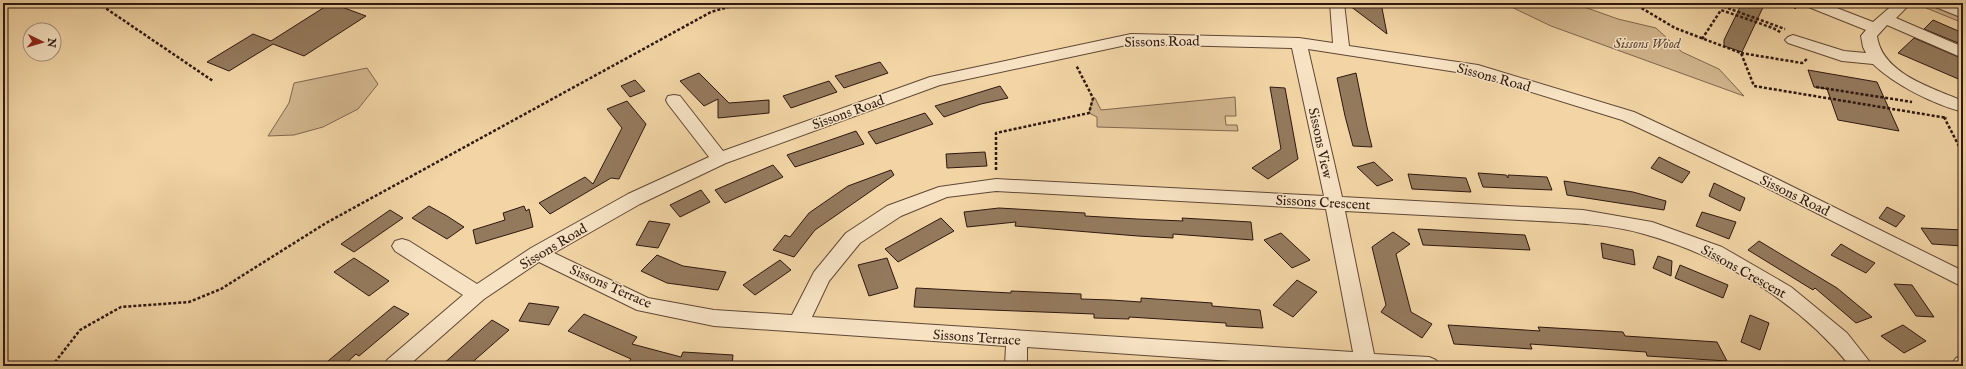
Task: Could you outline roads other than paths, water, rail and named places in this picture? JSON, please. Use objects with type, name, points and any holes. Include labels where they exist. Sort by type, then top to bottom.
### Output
[{"type":"street","points":[[1337,3],[1341,49]]},
{"type":"street","points":[[1811,3],[1880,23],[1963,53]]},
{"type":"street","points":[[1938,3],[1963,13]]},
{"type":"street","points":[[1901,6],[1880,23],[1869,36],[1870,47],[1877,58],[1890,70],[1908,82],[1963,107]]},
{"type":"street","points":[[1790,35],[1842,56],[1877,58]]},
{"type":"street","name":"Sissons Road","points":[[394,366],[477,294],[538,253],[634,199],[720,159],[936,80],[1131,39],[1299,43],[1478,70],[1628,116],[1767,181],[1963,280]]},
{"type":"street","name":"Sissons View","points":[[1299,43],[1334,202],[1365,362]]},
{"type":"street","points":[[674,100],[720,159]]},
{"type":"street","name":"Sissons Crescent","points":[[798,324],[821,277],[853,238],[894,211],[946,191],[996,185],[1334,202],[1583,217],[1646,227],[1715,252],[1784,292],[1840,339],[1862,366]]},
{"type":"street","points":[[402,246],[477,294]]},
{"type":"street","name":"Sissons Terrace","points":[[538,253],[644,304],[714,318],[1017,340],[1429,366]]},
{"type":"street","points":[[1016,366],[1017,340]]},
{"type":"park label","name":"Sissons Wood","points":[[1647,43]]}]
